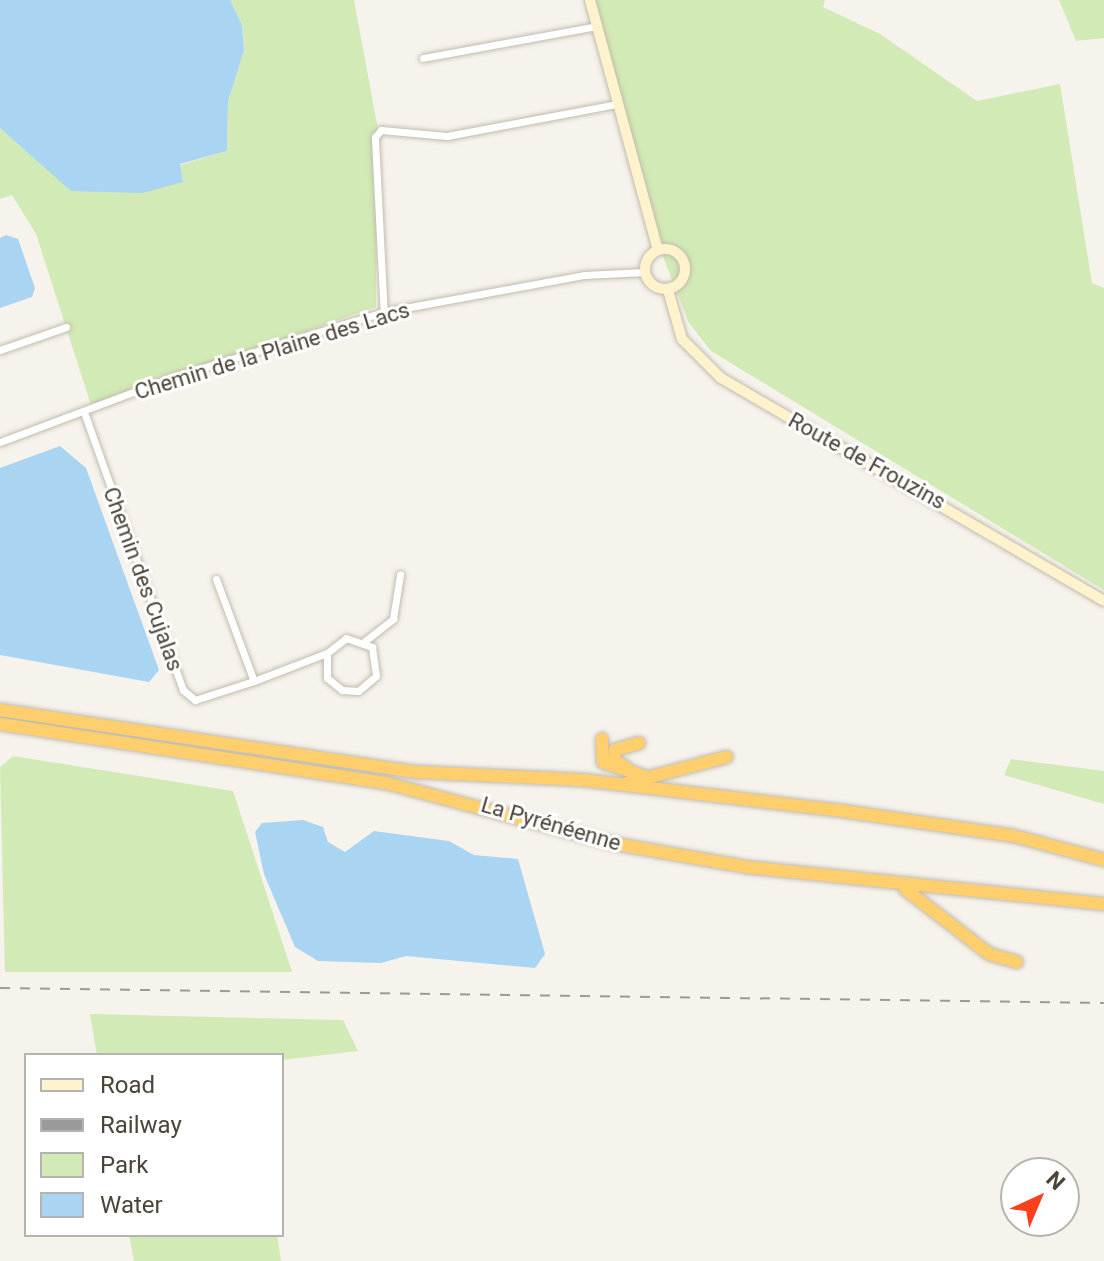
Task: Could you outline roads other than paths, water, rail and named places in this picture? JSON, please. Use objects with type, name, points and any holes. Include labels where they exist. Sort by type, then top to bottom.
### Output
[{"type":"highway","name":"La Pyrénéenne","points":[[0,710],[417,772],[622,784],[1014,836],[1104,860]]},
{"type":"highway","name":"La Pyrénéenne","points":[[0,724],[386,783],[616,844],[898,885],[1104,904]]},
{"type":"highway","points":[[602,739],[603,762],[627,768],[712,766],[727,757]]},
{"type":"highway","points":[[639,743],[615,750],[614,761],[679,791]]},
{"type":"highway","points":[[622,784],[673,767]]},
{"type":"highway","points":[[898,885],[933,906],[989,954],[1017,962]]},
{"type":"main road","points":[[590,0],[658,250],[645,272],[650,283],[668,290],[684,278],[685,264],[672,249],[658,250]]},
{"type":"main road","name":"Route de Frouzins","points":[[668,290],[682,339],[721,378],[1104,601]]},
{"type":"street","points":[[423,58],[597,26]]},
{"type":"street","points":[[383,315],[375,137],[381,130],[447,136],[616,104]]},
{"type":"street","name":"Chemin de la Plaine des Lacs","points":[[0,442],[383,315],[584,275],[645,272]]},
{"type":"street","points":[[0,350],[66,327]]},
{"type":"street","name":"Chemin des Cujalas","points":[[84,412],[183,690],[195,700],[327,653],[346,638],[365,641],[393,619],[400,575]]},
{"type":"street","points":[[216,579],[254,681]]},
{"type":"street","points":[[327,653],[324,669],[334,685],[358,691],[378,667],[365,641]]},
{"type":"water","points":[[0,0],[230,0],[242,25],[244,50],[228,102],[227,151],[180,164],[183,182],[142,193],[71,191],[0,128]]},
{"type":"water","points":[[6,235],[18,239],[35,288],[32,297],[0,308],[0,238]]},
{"type":"water","points":[[60,446],[86,468],[159,670],[149,682],[0,655],[0,468]]},
{"type":"water","points":[[303,820],[323,827],[328,842],[345,852],[374,831],[449,841],[474,855],[518,859],[545,954],[535,968],[406,956],[381,963],[318,961],[295,947],[264,874],[255,832],[262,823]]},
{"type":"railway","points":[[0,988],[1104,1003]]}]
